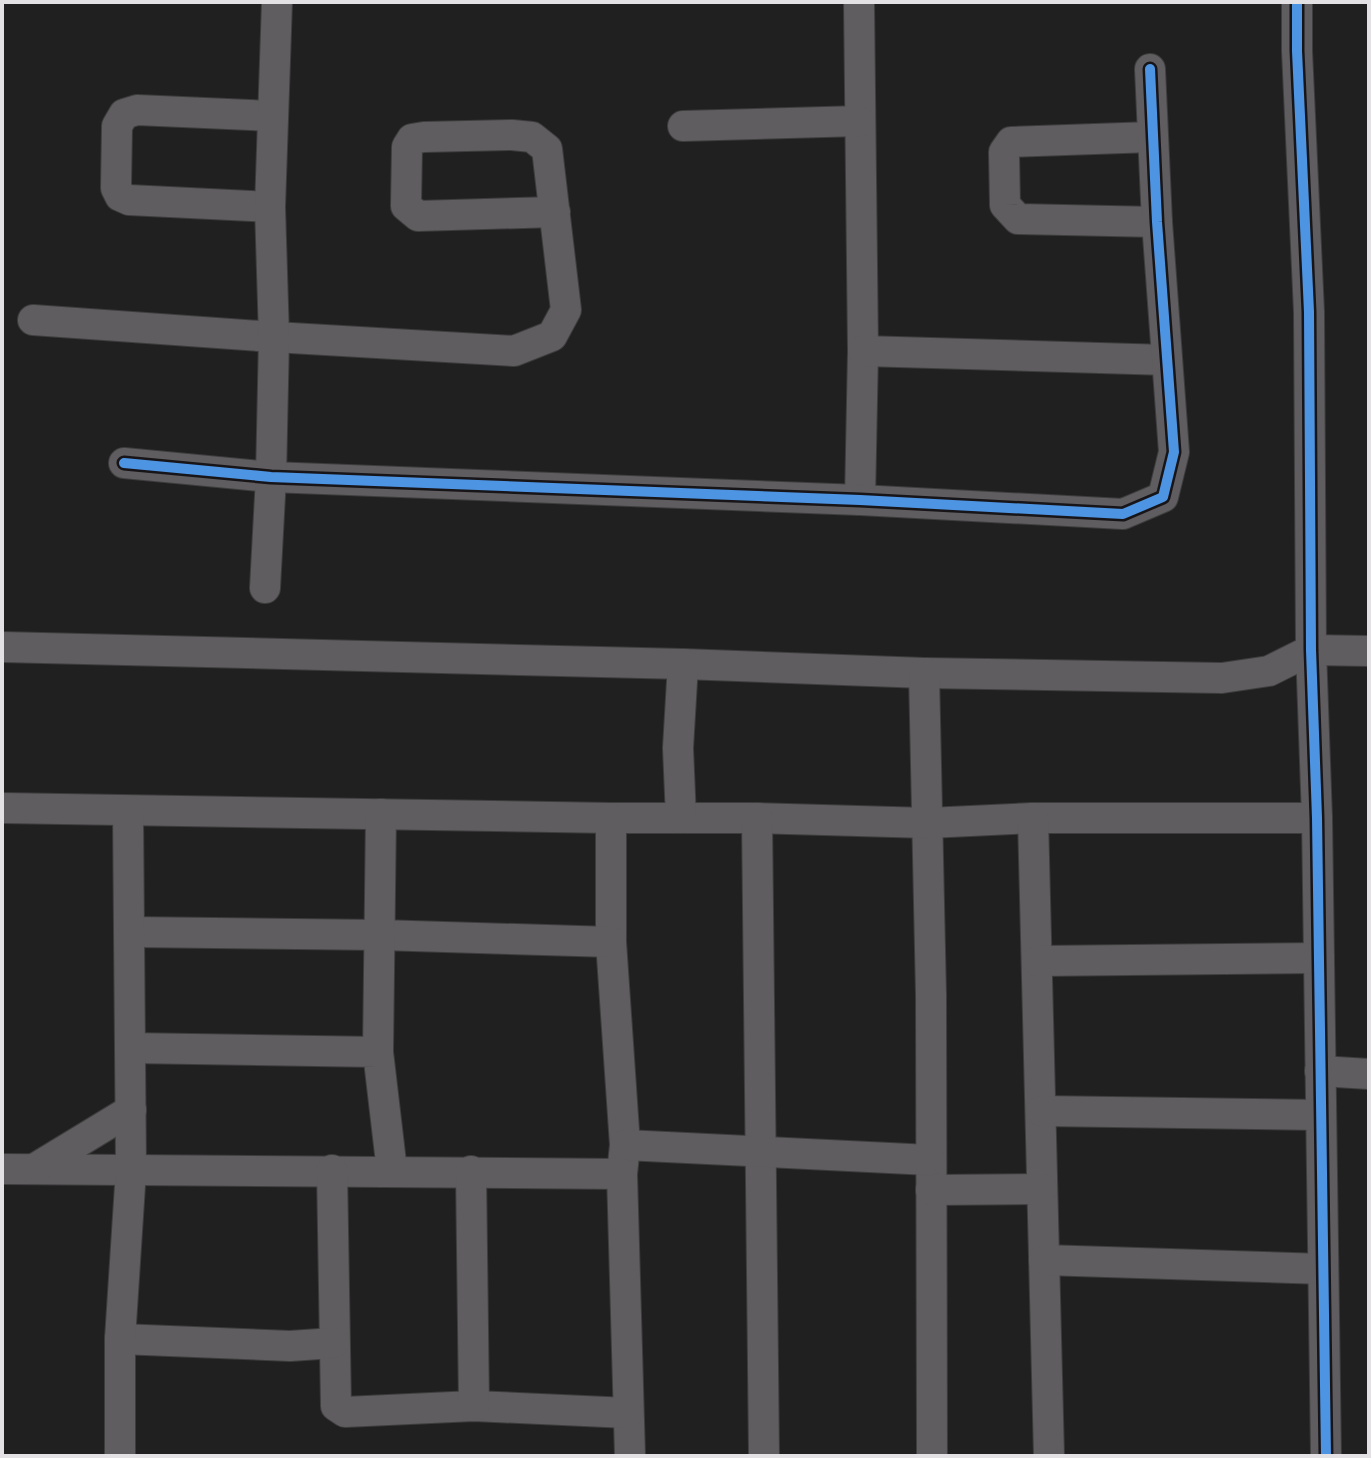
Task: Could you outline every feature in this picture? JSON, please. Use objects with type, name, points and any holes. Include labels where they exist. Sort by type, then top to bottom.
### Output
[{"type":"street","points":[[265,588],[274,337],[270,207],[277,2]]},
{"type":"street","points":[[859,2],[863,351],[860,500]]},
{"type":"street","points":[[1297,2],[1309,312],[1311,650],[1317,818],[1326,1456]]},
{"type":"street","points":[[124,463],[271,477],[860,500],[1123,514],[1163,497],[1174,452],[1157,222],[1150,69]]},
{"type":"street","points":[[270,207],[129,200],[120,196],[116,188],[117,126],[124,114],[137,110],[272,116]]},
{"type":"street","points":[[683,126],[860,121]]},
{"type":"street","points":[[33,320],[514,351],[552,336],[566,310],[555,212],[547,149],[532,137],[512,135],[424,137],[412,139],[407,147],[406,206],[418,216],[555,212]]},
{"type":"street","points":[[1152,137],[1011,142],[1004,152],[1005,205],[1018,219],[1157,222]]},
{"type":"street","points":[[863,351],[1167,360]]},
{"type":"street","points":[[2,647],[924,673],[1222,678],[1269,671],[1311,650],[1369,651]]},
{"type":"street","points":[[681,818],[678,748],[683,664]]},
{"type":"street","points":[[924,673],[928,823],[932,1456]]},
{"type":"street","points":[[2,808],[928,823],[1033,818],[1317,818]]},
{"type":"street","points":[[120,1456],[120,1339],[131,1170],[128,811]]},
{"type":"street","points":[[381,814],[378,1052],[392,1171]]},
{"type":"street","points":[[611,818],[611,942],[623,1159],[630,1456]]},
{"type":"street","points":[[757,818],[764,1456]]},
{"type":"street","points":[[1033,818],[1049,1456]]},
{"type":"street","points":[[131,932],[611,942]]},
{"type":"street","points":[[1037,961],[1319,958]]},
{"type":"street","points":[[130,1048],[378,1052]]},
{"type":"street","points":[[1320,1071],[1369,1074]]},
{"type":"street","points":[[34,1169],[131,1110]]},
{"type":"street","points":[[1041,1111],[1321,1115]]},
{"type":"street","points":[[2,1169],[471,1171],[762,1152],[930,1160]]},
{"type":"street","points":[[332,1170],[336,1406],[345,1412],[474,1406],[628,1413]]},
{"type":"street","points":[[471,1171],[474,1406]]},
{"type":"street","points":[[931,1190],[1042,1189]]},
{"type":"street","points":[[1044,1260],[1323,1269]]},
{"type":"street","points":[[120,1339],[290,1346],[334,1343]]},
{"type":"cycle path","points":[[1297,2],[1309,312],[1311,650],[1317,818],[1326,1456]]},
{"type":"cycle path","points":[[124,463],[271,477],[860,500],[1123,514],[1163,497],[1174,452],[1157,222],[1150,69]]}]
